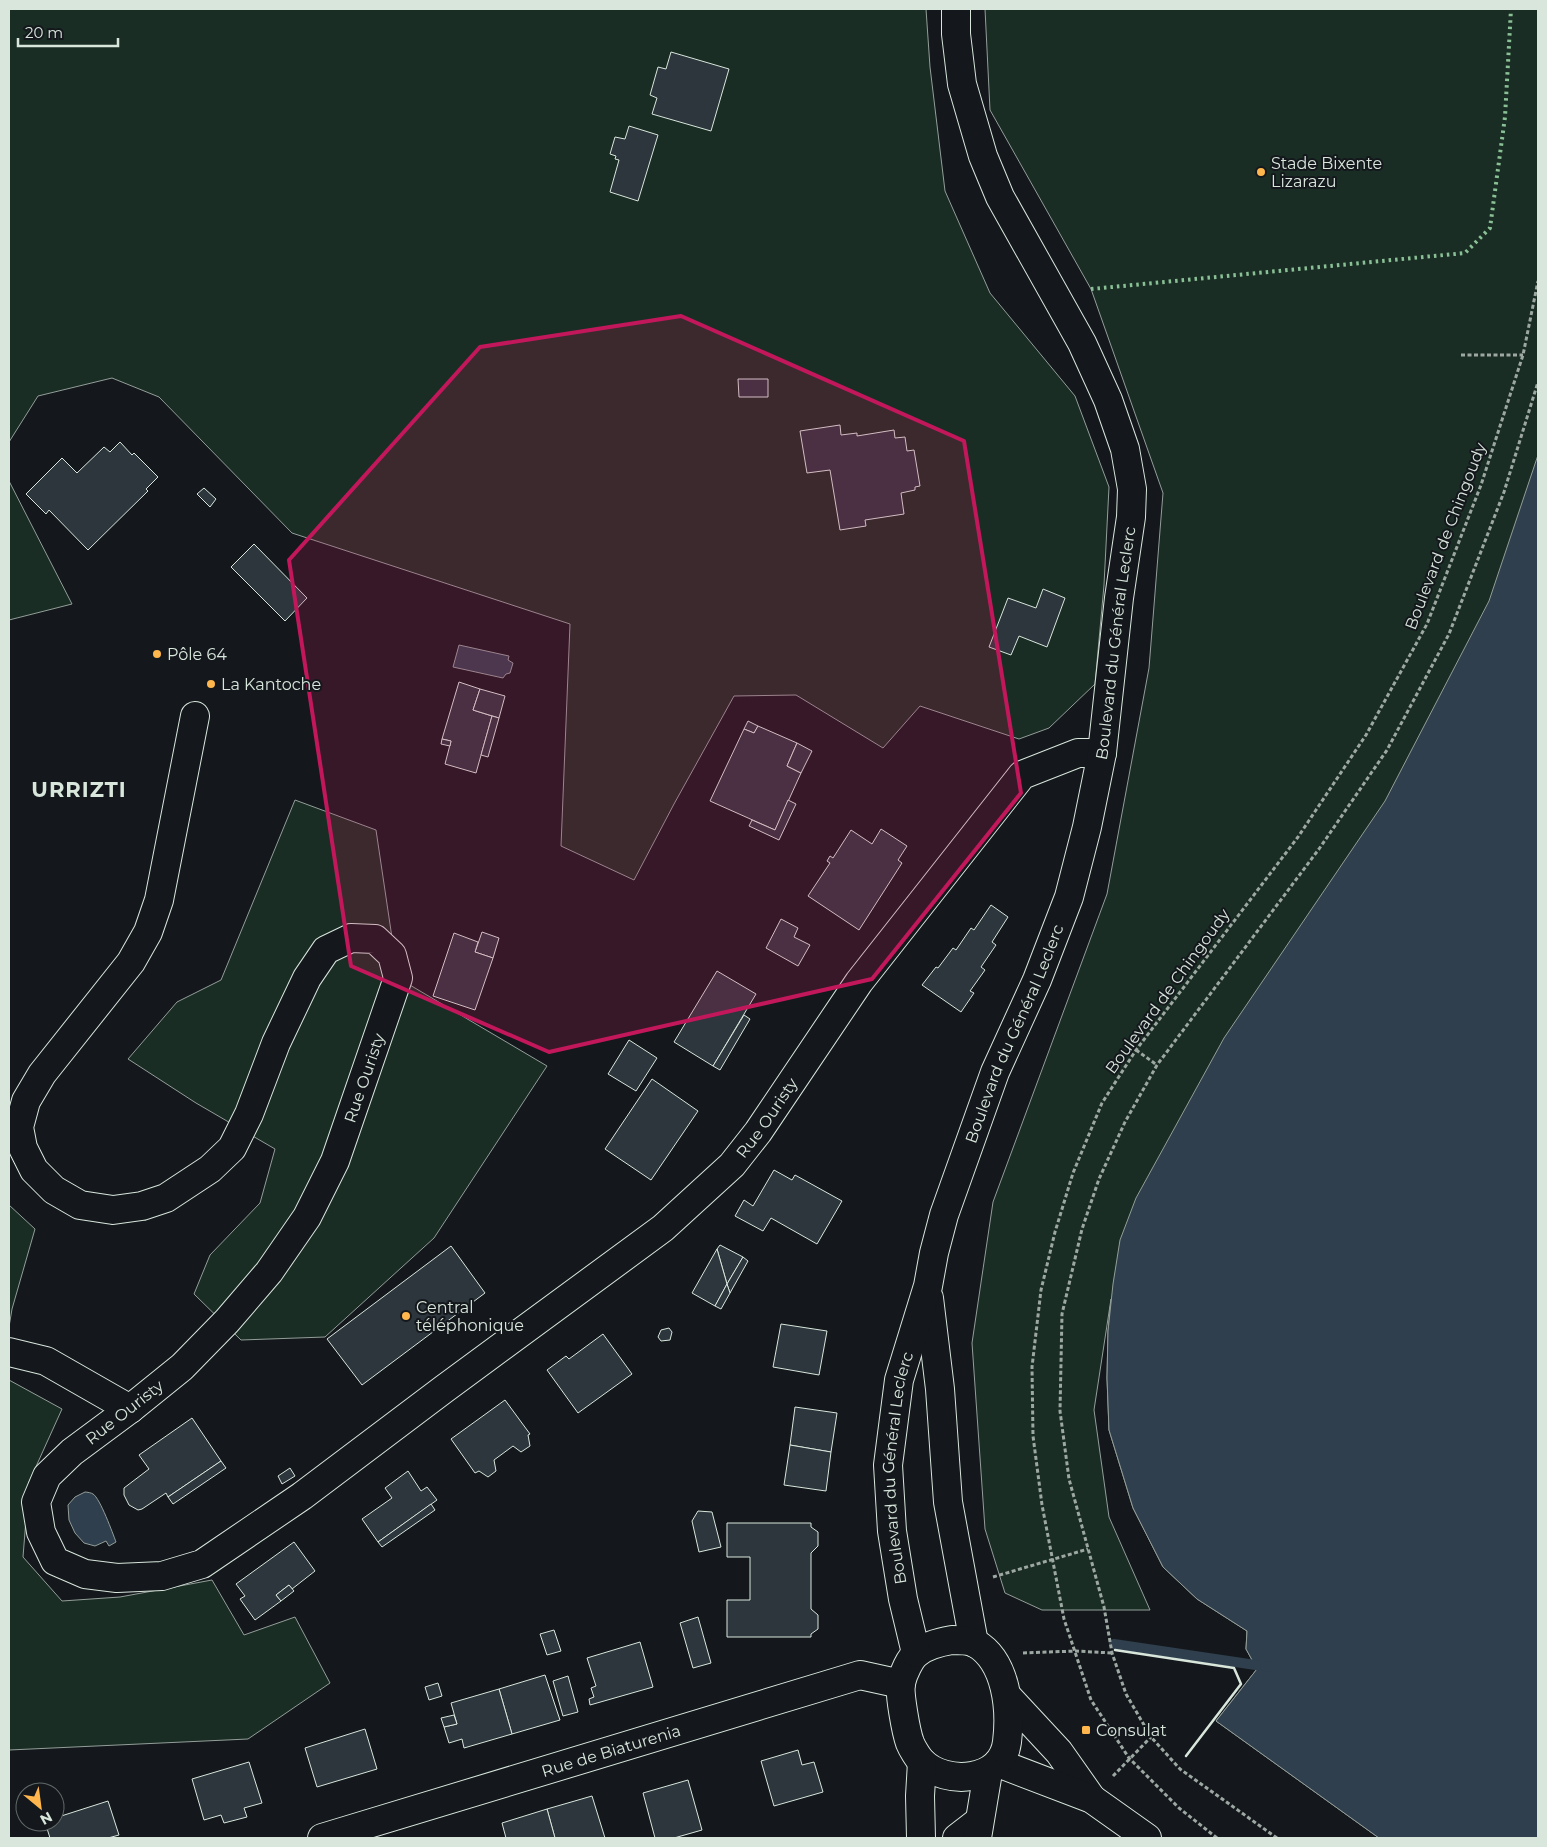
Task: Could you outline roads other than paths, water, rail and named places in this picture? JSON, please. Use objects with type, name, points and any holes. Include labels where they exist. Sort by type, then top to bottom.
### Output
[{"type":"street","name":"Boulevard du Général Leclerc","points":[[916,1653],[903,1599],[892,1530],[888,1466],[899,1380],[928,1286],[944,1215],[995,1072],[1037,980],[1069,897],[1087,827],[1102,753],[1132,489],[1125,449],[1108,400],[1082,343],[1000,197],[983,156],[962,84],[956,34],[956,9]]},
{"type":"street","name":"Rue Ouristy","points":[[195,716],[159,900],[148,932],[131,962],[42,1074],[26,1101],[19,1127],[23,1148],[34,1170],[54,1190],[80,1205],[113,1210],[142,1206],[166,1198],[210,1169],[232,1148],[249,1114],[280,1035],[307,978],[326,950],[351,938],[375,939],[392,955],[398,978],[335,1161],[306,1217],[269,1272],[227,1321],[182,1367],[72,1452],[47,1476],[36,1502],[41,1532],[55,1560],[85,1574],[117,1578],[162,1576],[202,1564],[302,1496],[663,1228],[732,1164],[758,1132],[859,982],[1022,775],[1078,753],[1102,753]]},
{"type":"street","name":"Boulevard du Général Leclerc","points":[[928,1286],[940,1389],[948,1502],[964,1586],[981,1648]]},
{"type":"street","points":[[9,1352],[46,1361],[130,1409]]},
{"type":"street","points":[[957,1838],[978,1830],[993,1768],[1006,1748],[1010,1724],[1007,1696],[1000,1672],[981,1648],[952,1640],[933,1644],[916,1653],[901,1684],[910,1743],[922,1762],[935,1771],[952,1777],[969,1777],[993,1768],[1092,1799],[1147,1838]]},
{"type":"street","name":"Rue de Biaturenia","points":[[322,1838],[860,1675],[901,1684]]},
{"type":"street","points":[[1007,1696],[1059,1752],[1092,1799]]},
{"type":"street","points":[[921,1838],[922,1762]]},
{"type":"water","points":[[1538,455],[1538,1838],[1379,1838],[1216,1721],[1257,1669],[1246,1649],[1247,1631],[1197,1599],[1163,1567],[1133,1508],[1109,1430],[1108,1331],[1113,1284],[1120,1240],[1136,1198],[1224,1038],[1385,801],[1489,601]]},
{"type":"water","points":[[459,645],[509,656],[508,660],[513,663],[510,673],[506,674],[503,678],[453,667]]},
{"type":"water","points":[[85,1492],[96,1497],[106,1516],[116,1542],[109,1546],[106,1541],[95,1546],[84,1543],[75,1533],[69,1520],[68,1505],[75,1497]]},
{"type":"waterway","points":[[1114,1644],[1269,1667]]},
{"type":"place","name":"Stade Bixente Lizarazu","points":[[1261,172]]},
{"type":"place","name":"Pôle 64","points":[[157,654]]},
{"type":"place","name":"La Kantoche","points":[[211,684]]},
{"type":"place","name":"Central téléphonique","points":[[406,1316]]},
{"type":"place","name":"Consulat","points":[[1086,1730]]},
{"type":"district","name":"URRIZTI","points":[[79,790]]}]
